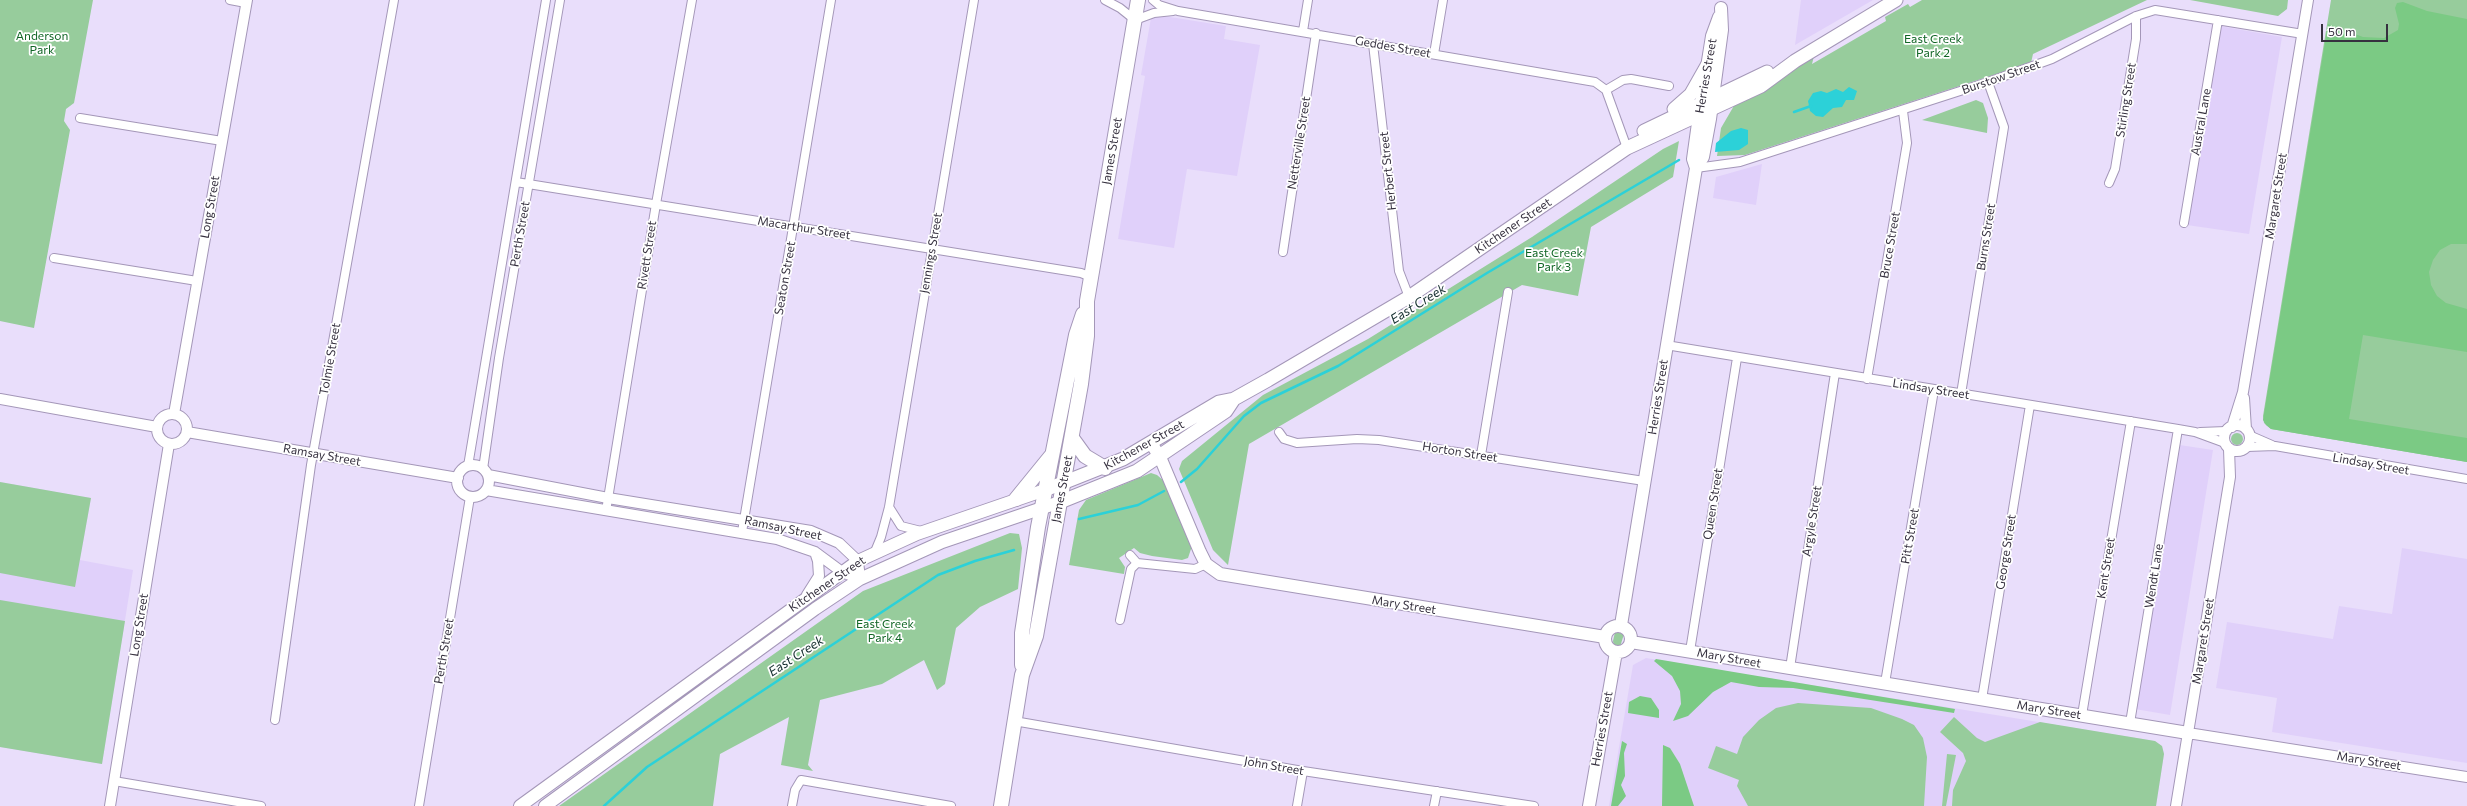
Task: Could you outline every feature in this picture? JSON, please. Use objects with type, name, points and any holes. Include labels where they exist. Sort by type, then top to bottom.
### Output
[{"type":"highway","name":"James Street","points":[[1022,675],[1036,636],[1072,438],[1086,344],[1087,301],[1138,0]]},
{"type":"highway","name":"James Street","points":[[1001,806],[1022,675],[1022,633],[1045,490],[1076,335],[1087,301]]},
{"type":"highway","points":[[1072,438],[1085,456],[1105,468]]},
{"type":"highway","points":[[1016,500],[1052,456]]},
{"type":"main road","name":"Kitchener Street","points":[[1643,131],[1706,105],[1761,86],[1795,61],[1896,0]]},
{"type":"main road","name":"Herries Street","points":[[1706,105],[1708,64],[1712,36],[1722,4]]},
{"type":"main road","name":"Herries Street","points":[[1621,625],[1696,168],[1693,159],[1722,30],[1722,4]]},
{"type":"main road","points":[[1627,148],[1643,131],[1689,97],[1698,86],[1708,64]]},
{"type":"main road","name":"Kitchener Street","points":[[520,806],[804,598],[858,561],[925,531],[1105,468],[1219,402],[1234,399],[1409,297],[1627,148],[1706,105]]},
{"type":"main road","name":"Kitchener Street","points":[[545,806],[738,665],[860,580],[942,542],[1060,502],[1126,476],[1160,457],[1226,411],[1234,399]]},
{"type":"main road","points":[[1151,442],[1160,457],[1206,564]]},
{"type":"main road","name":"Mary Street","points":[[1206,564],[1220,574],[1236,577],[1605,637]]},
{"type":"main road","points":[[1621,625],[1630,632],[1631,642],[1627,649],[1616,652],[1609,648],[1605,637],[1611,627],[1621,625]]},
{"type":"main road","name":"Mary Street","points":[[1631,642],[2188,732]]},
{"type":"main road","name":"Herries Street","points":[[1589,806],[1616,652]]},
{"type":"street","points":[[230,0],[246,1]]},
{"type":"street","name":"Tolmie Street","points":[[275,720],[313,454],[394,0]]},
{"type":"street","name":"Perth Street","points":[[468,466],[500,286],[546,0]]},
{"type":"street","name":"Perth Street","points":[[486,472],[499,358],[560,0]]},
{"type":"street","name":"Rivett Street","points":[[606,511],[656,204],[692,0]]},
{"type":"street","name":"Seaton Street","points":[[742,532],[831,0]]},
{"type":"street","name":"Jennings Street","points":[[874,554],[881,537],[889,507],[974,0]]},
{"type":"street","points":[[1105,0],[1120,8],[1135,20]]},
{"type":"street","name":"Geddes Street","points":[[1153,0],[1159,5],[1178,11],[1586,79],[1601,85],[1606,90]]},
{"type":"street","points":[[1303,31],[1308,0]]},
{"type":"street","points":[[1434,54],[1443,0]]},
{"type":"street","name":"Margaret Street","points":[[2176,806],[2230,477],[2227,446],[2229,429],[2243,392],[2308,0]]},
{"type":"street","name":"Long Street","points":[[174,414],[246,1]]},
{"type":"street","name":"Burstow Street","points":[[1696,168],[1740,162],[1903,111],[1988,82],[2052,59],[2136,16],[2155,10],[2303,34]]},
{"type":"street","points":[[544,11],[558,13]]},
{"type":"street","name":"Geddes Street","points":[[1135,20],[1157,12],[1178,11]]},
{"type":"street","name":"Stirling Street","points":[[2109,183],[2115,169],[2136,39],[2136,16]]},
{"type":"street","name":"Austral Lane","points":[[2184,223],[2218,20]]},
{"type":"street","name":"Netterville Street","points":[[1283,252],[1316,34]]},
{"type":"street","name":"Herbert Street","points":[[1373,44],[1399,271],[1409,297]]},
{"type":"street","points":[[1627,148],[1606,90],[1623,80],[1631,79],[1669,86]]},
{"type":"street","name":"Burns Street","points":[[1961,394],[2004,127],[1988,82]]},
{"type":"street","name":"Bruce Street","points":[[1867,379],[1907,143],[1903,111]]},
{"type":"street","points":[[80,118],[222,141]]},
{"type":"street","name":"Macarthur Street","points":[[516,182],[1081,273],[1091,277]]},
{"type":"street","points":[[54,258],[197,281]]},
{"type":"street","points":[[500,286],[511,288]]},
{"type":"street","points":[[1481,455],[1508,292]]},
{"type":"street","name":"Lindsay Street","points":[[1666,345],[1737,358],[2195,432],[2227,446]]},
{"type":"street","points":[[488,356],[499,358]]},
{"type":"street","name":"Queen Street","points":[[1690,651],[1737,358]]},
{"type":"street","name":"Argyle Street","points":[[1790,668],[1835,374]]},
{"type":"street","name":"Pitt Street","points":[[1885,683],[1934,390]]},
{"type":"street","name":"Margaret Street","points":[[2230,477],[2244,448],[2247,432],[2243,392]]},
{"type":"street","points":[[0,399],[157,427]]},
{"type":"street","name":"George Street","points":[[1982,699],[2030,405]]},
{"type":"street","points":[[174,414],[185,422],[186,432],[180,442],[169,444],[160,438],[157,427],[163,417],[174,414]]},
{"type":"street","name":"Kent Street","points":[[2082,715],[2131,421]]},
{"type":"street","points":[[2229,429],[2238,426],[2247,432]]},
{"type":"street","name":"Wendt Lane","points":[[2130,723],[2178,429]]},
{"type":"street","name":"Lindsay Street","points":[[2195,432],[2229,429]]},
{"type":"street","name":"Ramsay Street","points":[[186,432],[458,478]]},
{"type":"street","name":"Horton Street","points":[[1279,432],[1284,439],[1297,443],[1357,439],[1378,440],[1644,481]]},
{"type":"street","name":"Lindsay Street","points":[[2247,432],[2275,446]]},
{"type":"street","name":"Long Street","points":[[110,806],[169,444]]},
{"type":"street","points":[[2227,446],[2244,448]]},
{"type":"street","name":"Lindsay Street","points":[[2244,448],[2275,446],[2467,480]]},
{"type":"street","points":[[468,466],[476,466],[486,472],[489,483],[486,490],[478,496],[470,497],[460,489],[458,478],[463,470],[468,466]]},
{"type":"street","name":"Ramsay Street","points":[[486,472],[608,498],[811,531],[839,543],[858,561]]},
{"type":"street","name":"Ramsay Street","points":[[486,490],[606,511],[742,532],[797,545],[814,552],[842,572],[860,580]]},
{"type":"street","name":"Perth Street","points":[[419,806],[470,497]]},
{"type":"street","points":[[889,507],[901,526],[912,530],[925,531]]},
{"type":"street","points":[[804,598],[816,584],[819,576],[818,562],[814,552]]},
{"type":"street","points":[[1130,555],[1138,563],[1195,569],[1206,564]]},
{"type":"street","points":[[858,561],[860,580]]},
{"type":"street","points":[[1120,620],[1131,569],[1138,563]]},
{"type":"street","points":[[730,653],[738,665]]},
{"type":"street","name":"John Street","points":[[1014,721],[1303,771],[1534,806]]},
{"type":"street","name":"Mary Street","points":[[2188,732],[2467,777]]},
{"type":"street","points":[[1297,806],[1303,771]]},
{"type":"street","points":[[114,780],[261,806]]},
{"type":"street","points":[[792,806],[794,790],[801,780],[951,806]]},
{"type":"street","points":[[1434,806],[1437,791]]},
{"type":"shaded area","points":[[1801,0],[1873,0],[1795,45]]},
{"type":"shaded area","points":[[2403,2],[2427,11],[2467,19],[2467,244],[2451,244],[2440,250],[2433,260],[2429,272],[2431,285],[2437,296],[2446,303],[2467,309],[2467,352],[2363,335],[2349,419],[2467,438],[2467,462],[2271,429],[2263,420],[2328,24],[2363,37],[2384,38],[2398,30],[2399,24],[2395,8],[2397,3]]},
{"type":"shaded area","points":[[1158,15],[1226,26],[1224,39],[1260,45],[1237,176],[1187,169],[1174,248],[1118,239],[1145,76],[1141,75],[1151,18]]},
{"type":"shaded area","points":[[2219,26],[2282,37],[2249,234],[2187,225]]},
{"type":"shaded area","points":[[1849,87],[1857,91],[1854,100],[1846,100],[1842,107],[1833,108],[1823,117],[1816,116],[1810,111],[1808,101],[1813,93],[1821,91],[1827,93],[1836,89],[1843,92]]},
{"type":"shaded area","points":[[1741,128],[1748,130],[1748,144],[1739,150],[1715,152],[1716,143],[1731,131]]},
{"type":"shaded area","points":[[1762,164],[1756,205],[1713,198],[1716,177]]},
{"type":"shaded area","points":[[2173,444],[2213,450],[2170,715],[2135,709]]},
{"type":"shaded area","points":[[0,482],[91,498],[80,560],[133,570],[102,764],[0,747]]},
{"type":"shaded area","points":[[2402,548],[2467,559],[2467,763],[2272,732],[2277,698],[2216,688],[2227,622],[2333,639],[2339,606],[2392,614]]},
{"type":"shaded area","points":[[1646,658],[2155,741],[2162,746],[2164,754],[2156,806],[1609,806],[1633,665]]},
{"type":"shaded area","points":[[1656,659],[1955,709],[1954,713],[1793,688],[1759,687],[1731,682],[1713,692],[1688,716],[1673,721],[1681,704],[1680,691],[1672,676],[1654,661]]},
{"type":"shaded area","points":[[1640,696],[1651,698],[1659,710],[1659,718],[1628,713],[1629,702]]},
{"type":"shaded area","points":[[1622,741],[1627,744],[1624,753],[1625,776],[1621,785],[1626,796],[1618,806],[1611,806]]},
{"type":"shaded area","points":[[1663,745],[1670,748],[1680,764],[1694,806],[1662,806]]},
{"type":"green space","name":"Anderson Park","points":[[0,0],[93,0],[74,103],[66,109],[64,121],[70,130],[34,328],[0,321]]},
{"type":"green space","name":"East Creek Park 2","points":[[1922,0],[2147,0],[2033,54],[2031,63],[1745,155],[1717,156],[1721,128],[1735,104],[1814,56],[1812,64],[1886,21],[1885,17],[1908,4],[1910,7]]},
{"type":"green space","points":[[2190,0],[2288,0],[2287,9],[2278,16]]},
{"type":"green space","points":[[2331,0],[2467,0],[2467,462],[2271,429],[2264,423],[2263,416]]},
{"type":"green space","points":[[1976,100],[1983,103],[1988,118],[1987,133],[1922,120]]},
{"type":"green space","name":"East Creek Park 3","points":[[1679,141],[1673,177],[1591,227],[1578,296],[1522,285],[1249,444],[1228,565],[1213,550],[1179,469],[1182,461],[1263,395],[1368,339],[1532,237],[1663,149]]},
{"type":"green space","points":[[2237,433],[2241,435],[2243,439],[2241,443],[2237,445],[2233,443],[2231,439],[2233,435]]},
{"type":"green space","points":[[1151,473],[1157,475],[1164,481],[1192,546],[1188,558],[1182,560],[1152,556],[1140,553],[1134,548],[1119,558],[1125,567],[1124,574],[1069,565],[1079,510],[1086,500]]},
{"type":"green space","points":[[0,482],[91,498],[75,587],[0,573]]},
{"type":"green space","name":"East Creek Park 4","points":[[1010,533],[1019,534],[1022,548],[1018,589],[980,607],[956,628],[945,684],[937,690],[924,660],[882,684],[820,700],[808,765],[813,771],[781,765],[789,717],[720,754],[713,806],[559,806],[863,591]]},
{"type":"green space","points":[[0,600],[125,621],[102,764],[0,747]]},
{"type":"green space","points":[[1618,630],[1624,634],[1620,647],[1614,646],[1613,641],[1615,632]]},
{"type":"green space","points":[[1798,703],[1871,708],[1914,725],[1923,738],[1927,757],[1924,806],[1748,806],[1737,786],[1739,780],[1708,768],[1716,746],[1737,754],[1743,737],[1759,720],[1776,708]]},
{"type":"green space","points":[[1954,717],[1977,738],[1985,742],[2040,722],[2155,741],[2162,746],[2164,754],[2156,806],[1952,806],[1953,790],[1966,761],[1963,753],[1940,732]]},
{"type":"green space","points":[[1947,754],[1956,755],[1946,806],[1942,806]]},
{"type":"waterway","name":"East Creek","points":[[1794,112],[1811,106]]},
{"type":"waterway","name":"East Creek","points":[[1181,482],[1197,469],[1244,416],[1261,403],[1338,366],[1487,273],[1679,160]]},
{"type":"waterway","name":"East Creek","points":[[1079,519],[1138,505],[1164,491]]},
{"type":"waterway","name":"East Creek","points":[[604,806],[647,767],[938,575],[975,561],[1014,550]]}]
